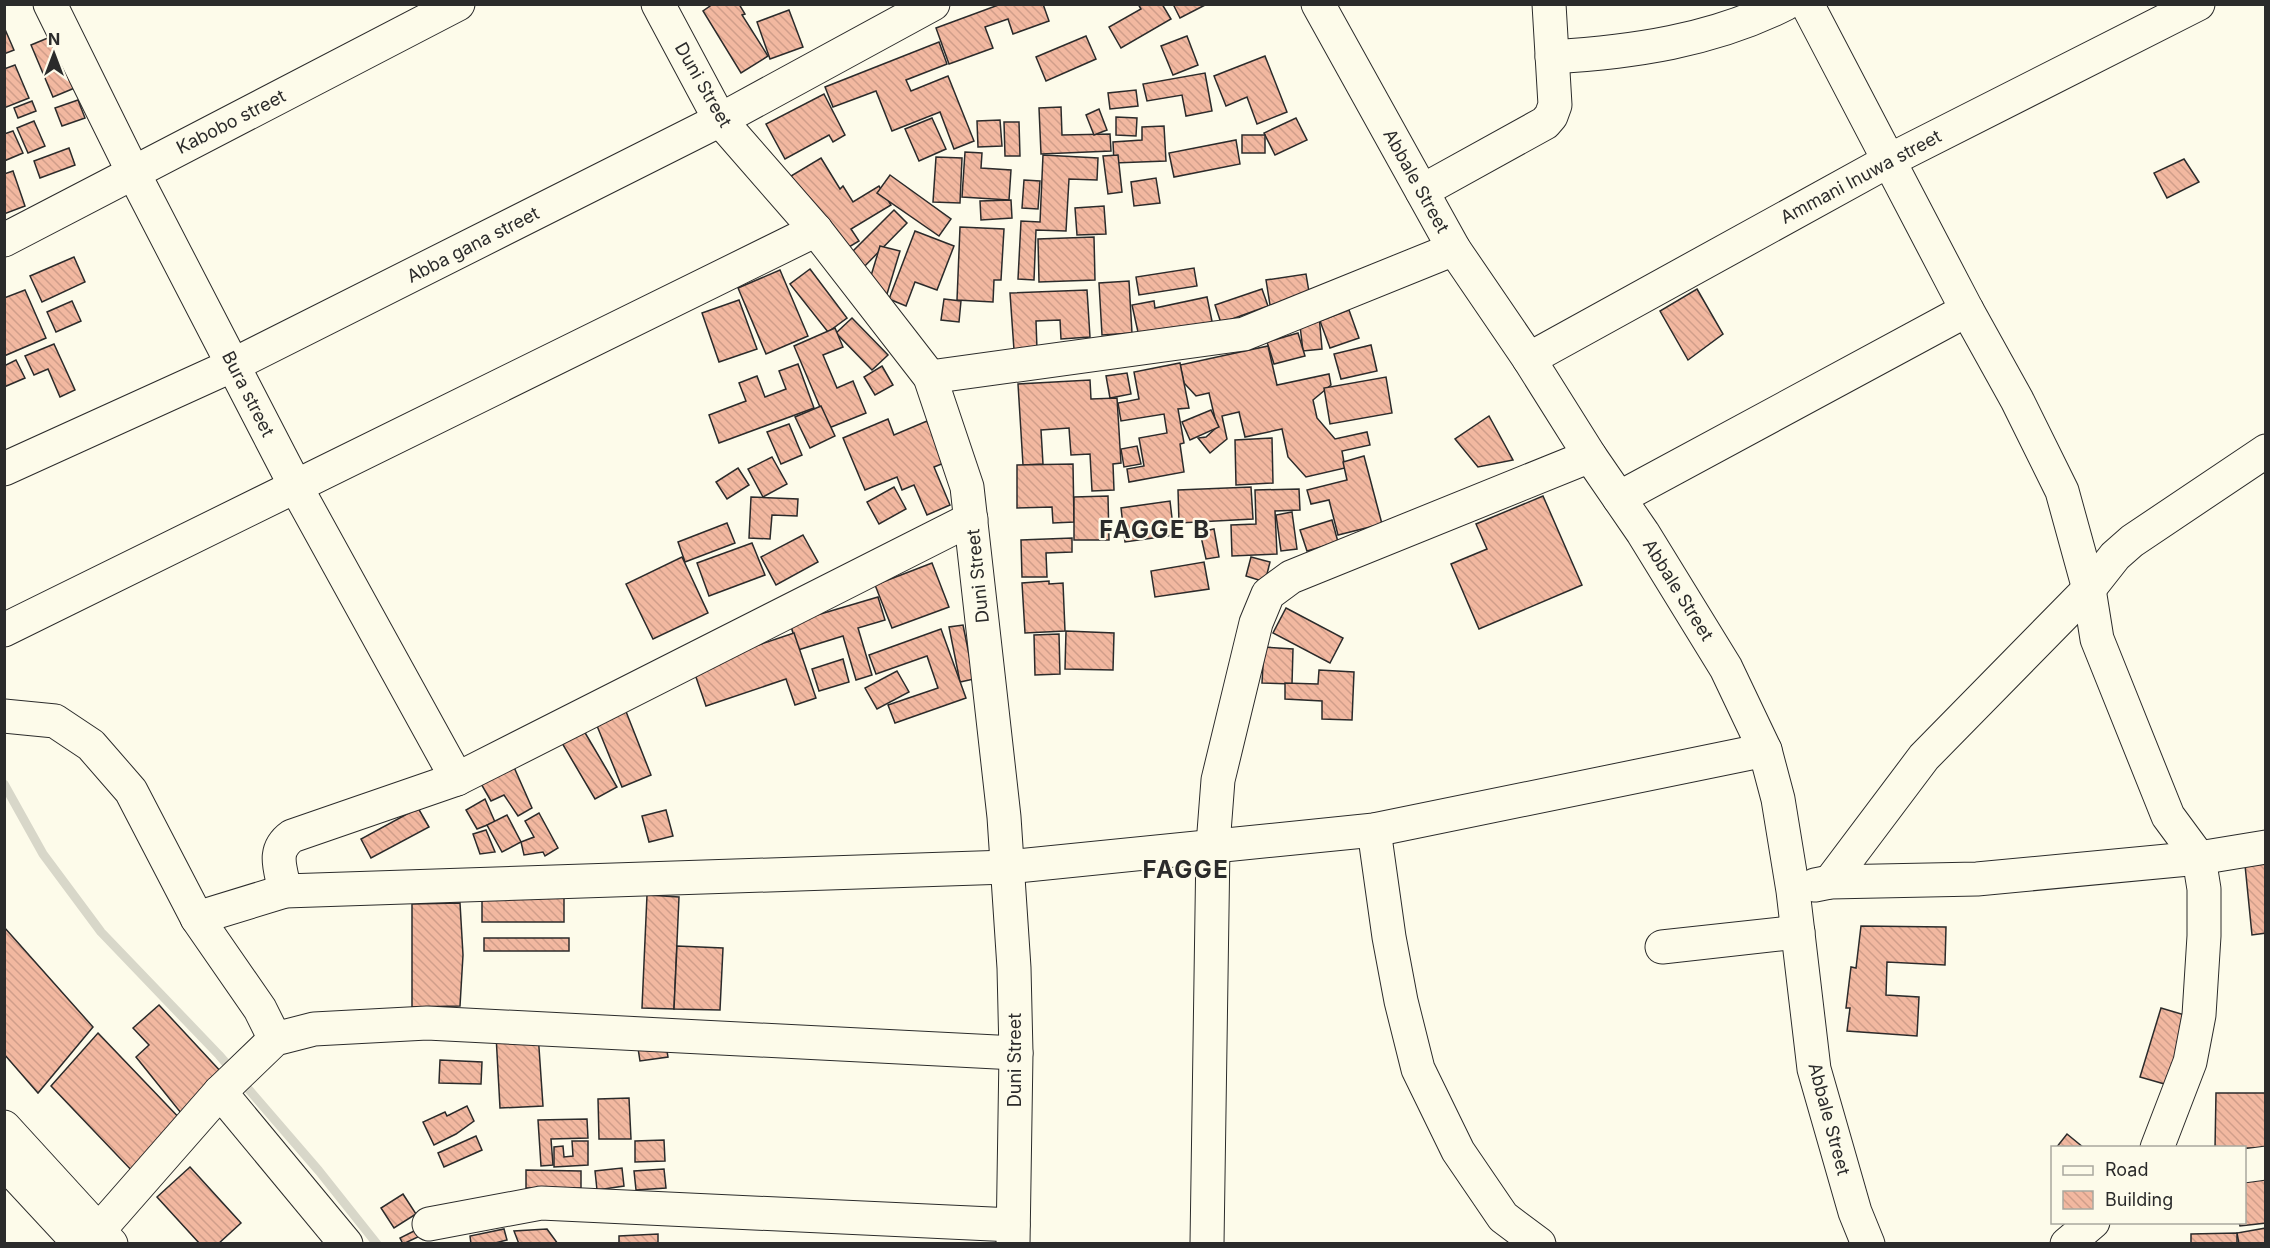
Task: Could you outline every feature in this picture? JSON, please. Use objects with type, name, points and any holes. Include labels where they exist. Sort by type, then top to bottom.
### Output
[{"type":"street","name":"Bura street","points":[[50,4],[133,172],[296,486],[457,779]]},
{"type":"street","name":"Kabobo street","points":[[4,240],[458,4]]},
{"type":"street","name":"Duni Street","points":[[658,4],[720,120],[816,230],[930,377],[967,486],[1004,817],[1014,968],[1016,1053],[1013,1234]]},
{"type":"street","name":"Abba gana street","points":[[4,469],[233,365],[720,120],[933,4]]},
{"type":"street","name":"Abbale Street","points":[[1318,4],[1454,249],[1643,533],[1726,668],[1765,750],[1778,799],[1793,891],[1814,1069],[1855,1212],[1868,1244]]},
{"type":"street","points":[[1422,190],[1545,123],[1551,116],[1555,105],[1549,4]]},
{"type":"street","points":[[1552,57],[1612,53],[1704,36],[1762,16],[1785,4]]},
{"type":"street","points":[[1808,4],[1967,310],[2017,400],[2062,491],[2089,589],[2097,639],[2168,816],[2199,858],[2204,889],[2204,936],[2199,1015],[2190,1062],[2158,1146]]},
{"type":"street","name":"Ammani Inuwa street","points":[[1529,359],[1890,160],[2198,4]]},
{"type":"street","points":[[4,630],[816,230]]},
{"type":"street","points":[[930,377],[1244,334],[1454,249]]},
{"type":"street","points":[[1619,498],[1967,310]]},
{"type":"street","points":[[1830,882],[1924,757],[2089,589],[2115,556],[2132,541],[2265,451]]},
{"type":"street","points":[[1207,1244],[1213,845],[1218,780],[1256,623],[1268,594],[1291,577],[1590,456]]},
{"type":"street","points":[[285,891],[278,853],[283,842],[292,836],[457,779],[971,519]]},
{"type":"street","points":[[4,716],[55,721],[91,745],[131,791],[197,918],[260,1010],[274,1039]]},
{"type":"street","points":[[197,918],[285,891],[1007,867],[1374,830],[1765,750]]},
{"type":"street","points":[[1374,830],[1391,948],[1418,1069],[1458,1151],[1503,1216],[1539,1244]]},
{"type":"street","points":[[1793,891],[1830,882],[1977,879],[2199,858],[2265,847]]},
{"type":"street","points":[[1662,947],[1798,932]]},
{"type":"street","points":[[97,1239],[220,1092],[274,1039],[314,1029],[427,1023],[1016,1053]]},
{"type":"street","points":[[220,1092],[346,1244]]},
{"type":"street","points":[[4,1127],[97,1239]]},
{"type":"street","points":[[4,1162],[97,1239]]},
{"type":"street","points":[[2246,1166],[2265,1163]]},
{"type":"street","points":[[429,1224],[541,1203],[1013,1234]]},
{"type":"street","points":[[2067,1244],[2091,1224]]},
{"type":"building","points":[[713,4],[739,4],[745,14],[742,15],[768,56],[741,73],[703,11]]},
{"type":"building","points":[[1001,4],[1043,4],[1049,21],[1013,34],[1008,19],[985,27],[993,48],[949,64],[936,28]]},
{"type":"building","points":[[1138,4],[1162,4],[1171,19],[1121,48],[1109,27],[1141,9]]},
{"type":"building","points":[[1173,4],[1207,4],[1180,18]]},
{"type":"building","points":[[789,10],[803,47],[770,59],[757,22]]},
{"type":"building","points":[[4,27],[14,50],[4,54]]},
{"type":"building","points":[[55,35],[77,87],[53,97],[31,45]]},
{"type":"building","points":[[1086,36],[1096,59],[1046,81],[1036,57]]},
{"type":"building","points":[[1187,36],[1198,65],[1173,75],[1161,46]]},
{"type":"building","points":[[939,42],[947,64],[906,80],[911,91],[948,76],[974,141],[954,149],[940,112],[892,131],[876,91],[833,107],[825,87]]},
{"type":"building","points":[[1265,56],[1287,112],[1257,124],[1247,97],[1226,106],[1214,76]]},
{"type":"building","points":[[15,65],[29,98],[4,108],[4,69]]},
{"type":"building","points":[[1205,73],[1212,111],[1186,116],[1182,95],[1147,101],[1143,84]]},
{"type":"building","points":[[1136,90],[1138,106],[1110,109],[1108,93]]},
{"type":"building","points":[[824,94],[845,135],[833,142],[829,135],[785,159],[766,124]]},
{"type":"building","points":[[78,100],[85,118],[62,126],[55,108]]},
{"type":"building","points":[[32,101],[36,111],[18,118],[14,108]]},
{"type":"building","points":[[1061,107],[1062,135],[1110,134],[1111,151],[1041,154],[1039,108]]},
{"type":"building","points":[[1099,109],[1107,130],[1094,135],[1086,115]]},
{"type":"building","points":[[1116,117],[1137,118],[1136,136],[1116,135]]},
{"type":"building","points":[[932,118],[946,149],[919,161],[905,129]]},
{"type":"building","points":[[1296,118],[1307,140],[1275,155],[1264,133]]},
{"type":"building","points":[[1000,120],[1002,146],[978,147],[977,121]]},
{"type":"building","points":[[34,121],[45,146],[28,153],[17,128]]},
{"type":"building","points":[[1004,122],[1019,122],[1020,156],[1005,156]]},
{"type":"building","points":[[1164,126],[1166,161],[1114,163],[1113,142],[1142,140],[1142,127]]},
{"type":"building","points":[[13,131],[23,153],[4,161],[4,134]]},
{"type":"building","points":[[1242,135],[1265,135],[1265,153],[1242,153]]},
{"type":"building","points":[[1236,140],[1240,164],[1174,177],[1169,153]]},
{"type":"building","points":[[69,148],[75,165],[40,178],[34,161]]},
{"type":"building","points":[[965,152],[982,153],[981,168],[1011,170],[1009,200],[962,197]]},
{"type":"building","points":[[1043,155],[1098,158],[1097,180],[1069,179],[1066,231],[1036,230],[1034,280],[1018,279],[1021,221],[1040,222]]},
{"type":"building","points":[[1118,155],[1122,192],[1108,194],[1103,156]]},
{"type":"building","points":[[936,157],[962,158],[960,203],[933,202]]},
{"type":"building","points":[[821,158],[840,189],[843,186],[853,202],[879,186],[891,205],[851,229],[859,241],[839,253],[791,176]]},
{"type":"building","points":[[2184,159],[2199,182],[2167,198],[2154,173]]},
{"type":"building","points":[[13,171],[25,206],[4,214],[4,174]]},
{"type":"building","points":[[890,175],[951,219],[939,236],[877,193]]},
{"type":"building","points":[[1156,178],[1160,203],[1134,206],[1131,182]]},
{"type":"building","points":[[1024,180],[1040,181],[1038,209],[1022,208]]},
{"type":"building","points":[[1011,200],[1012,218],[981,220],[980,201]]},
{"type":"building","points":[[1104,206],[1106,234],[1077,235],[1075,208]]},
{"type":"building","points":[[894,210],[907,223],[858,273],[844,260]]},
{"type":"building","points":[[960,227],[1004,229],[1001,280],[994,280],[993,302],[957,300]]},
{"type":"building","points":[[915,231],[954,246],[937,290],[915,282],[906,306],[889,299]]},
{"type":"building","points":[[1094,237],[1095,280],[1039,282],[1038,239]]},
{"type":"building","points":[[880,246],[900,251],[887,294],[867,289]]},
{"type":"building","points":[[74,257],[85,282],[42,302],[30,276]]},
{"type":"building","points":[[1194,268],[1197,286],[1139,295],[1136,277]]},
{"type":"building","points":[[810,269],[847,318],[828,332],[790,284]]},
{"type":"building","points":[[780,270],[808,336],[766,354],[738,288]]},
{"type":"building","points":[[1306,274],[1310,298],[1270,305],[1266,280]]},
{"type":"building","points":[[1129,281],[1132,333],[1102,335],[1099,283]]},
{"type":"building","points":[[1262,289],[1268,306],[1221,323],[1215,305]]},
{"type":"building","points":[[1697,289],[1723,334],[1688,360],[1660,311]]},
{"type":"building","points":[[25,290],[46,338],[4,356],[4,298]]},
{"type":"building","points":[[1087,290],[1090,337],[1061,339],[1060,320],[1036,321],[1037,349],[1014,350],[1010,293]]},
{"type":"building","points":[[1207,297],[1213,326],[1140,341],[1132,305],[1154,301],[1155,308]]},
{"type":"building","points":[[944,299],[961,301],[959,322],[941,320]]},
{"type":"building","points":[[739,300],[757,349],[719,362],[702,313]]},
{"type":"building","points":[[72,301],[81,321],[56,332],[47,312]]},
{"type":"building","points":[[1349,310],[1359,338],[1330,348],[1320,321]]},
{"type":"building","points":[[1319,315],[1322,349],[1303,351],[1299,317]]},
{"type":"building","points":[[852,318],[888,355],[872,370],[836,333]]},
{"type":"building","points":[[835,328],[843,347],[823,355],[837,388],[853,381],[866,413],[829,428],[794,346]]},
{"type":"building","points":[[1298,333],[1305,356],[1274,364],[1267,342]]},
{"type":"building","points":[[54,344],[75,390],[60,397],[48,369],[34,375],[25,356]]},
{"type":"building","points":[[1371,345],[1377,371],[1341,379],[1334,354]]},
{"type":"building","points":[[1268,346],[1277,385],[1329,374],[1331,385],[1313,400],[1317,418],[1335,439],[1367,432],[1370,445],[1342,451],[1345,468],[1306,477],[1288,457],[1282,429],[1245,437],[1239,412],[1222,416],[1227,439],[1210,453],[1198,438],[1206,437],[1217,427],[1209,393],[1196,396],[1184,383],[1180,365]]},
{"type":"building","points":[[16,360],[25,378],[4,387],[4,366]]},
{"type":"building","points":[[1180,363],[1189,408],[1178,409],[1184,443],[1180,444],[1184,472],[1129,482],[1127,469],[1144,466],[1139,438],[1167,433],[1164,414],[1121,421],[1118,403],[1139,399],[1134,372]]},
{"type":"building","points":[[798,364],[814,408],[719,443],[709,415],[746,401],[739,383],[757,376],[765,397],[786,389],[779,371]]},
{"type":"building","points":[[882,366],[893,385],[875,395],[864,377]]},
{"type":"building","points":[[1127,373],[1131,394],[1110,398],[1106,376]]},
{"type":"building","points":[[1386,377],[1392,413],[1330,424],[1324,388]]},
{"type":"building","points":[[1090,380],[1091,399],[1117,398],[1121,463],[1113,464],[1114,490],[1092,491],[1090,454],[1071,455],[1069,428],[1041,430],[1043,464],[1023,465],[1018,384]]},
{"type":"building","points":[[821,406],[835,436],[810,448],[795,417]]},
{"type":"building","points":[[1211,410],[1219,427],[1190,440],[1182,422]]},
{"type":"building","points":[[1489,416],[1513,460],[1478,467],[1455,439]]},
{"type":"building","points":[[888,419],[894,435],[927,421],[944,463],[934,467],[950,505],[927,515],[914,485],[902,490],[897,477],[865,490],[843,438]]},
{"type":"building","points":[[789,424],[802,455],[781,464],[767,432]]},
{"type":"building","points":[[1272,438],[1273,483],[1236,485],[1235,440]]},
{"type":"building","points":[[1137,446],[1141,464],[1124,467],[1121,449]]},
{"type":"building","points":[[1364,456],[1382,524],[1338,535],[1329,500],[1311,504],[1307,490],[1347,480],[1343,462]]},
{"type":"building","points":[[772,457],[787,484],[763,497],[748,469]]},
{"type":"building","points":[[1073,464],[1074,522],[1053,523],[1052,507],[1017,508],[1017,465]]},
{"type":"building","points":[[738,468],[749,485],[727,499],[716,482]]},
{"type":"building","points":[[894,487],[906,509],[879,524],[867,502]]},
{"type":"building","points":[[1251,487],[1253,519],[1179,523],[1178,490]]},
{"type":"building","points":[[1299,489],[1300,510],[1275,511],[1277,554],[1232,556],[1231,525],[1256,524],[1255,490]]},
{"type":"building","points":[[1108,496],[1109,540],[1074,540],[1074,497]]},
{"type":"building","points":[[1543,496],[1582,585],[1479,629],[1451,564],[1487,549],[1476,524]]},
{"type":"building","points":[[751,497],[798,499],[797,516],[772,515],[770,539],[749,538]]},
{"type":"building","points":[[1170,501],[1174,535],[1125,542],[1121,508]]},
{"type":"building","points":[[1292,512],[1297,549],[1281,551],[1276,515]]},
{"type":"building","points":[[1332,520],[1338,542],[1307,551],[1300,530]]},
{"type":"building","points":[[727,523],[735,543],[685,562],[678,542]]},
{"type":"building","points":[[1214,529],[1219,557],[1206,559],[1200,532]]},
{"type":"building","points":[[803,535],[818,562],[776,585],[761,557]]},
{"type":"building","points":[[1072,538],[1072,552],[1046,553],[1047,577],[1022,577],[1021,540]]},
{"type":"building","points":[[752,543],[765,575],[709,596],[697,563]]},
{"type":"building","points":[[682,557],[708,613],[653,639],[626,584]]},
{"type":"building","points":[[1251,557],[1270,562],[1265,582],[1246,576]]},
{"type":"building","points":[[1204,562],[1209,589],[1155,597],[1151,571]]},
{"type":"building","points":[[932,563],[949,607],[892,628],[875,585]]},
{"type":"building","points":[[1049,581],[1049,584],[1063,583],[1065,631],[1025,633],[1022,583]]},
{"type":"building","points":[[878,597],[885,620],[858,628],[872,675],[856,680],[843,636],[798,650],[790,623]]},
{"type":"building","points":[[1286,608],[1343,638],[1330,663],[1273,633]]},
{"type":"building","points":[[963,625],[974,679],[960,682],[949,627]]},
{"type":"building","points":[[941,629],[966,698],[895,723],[888,705],[938,688],[927,656],[876,674],[869,655]]},
{"type":"building","points":[[1066,631],[1114,633],[1113,670],[1065,669]]},
{"type":"building","points":[[794,633],[816,698],[795,705],[786,679],[706,706],[690,660],[729,655]]},
{"type":"building","points":[[1059,634],[1060,674],[1035,675],[1034,635]]},
{"type":"building","points":[[1264,647],[1293,649],[1292,684],[1262,683]]},
{"type":"building","points":[[843,659],[849,682],[819,691],[812,669]]},
{"type":"building","points":[[1319,670],[1354,672],[1352,720],[1322,719],[1322,701],[1285,699],[1285,683],[1318,684]]},
{"type":"building","points":[[897,671],[909,692],[877,709],[865,688]]},
{"type":"building","points":[[625,709],[651,775],[622,787],[595,721]]},
{"type":"building","points":[[584,731],[617,787],[595,799],[562,743]]},
{"type":"building","points":[[513,765],[532,808],[518,816],[504,795],[491,801],[480,782]]},
{"type":"building","points":[[485,799],[495,822],[477,829],[466,810]]},
{"type":"building","points":[[418,808],[429,827],[371,858],[361,839]]},
{"type":"building","points":[[666,810],[673,836],[649,842],[642,816]]},
{"type":"building","points":[[539,813],[558,848],[545,856],[543,852],[524,855],[521,842],[534,837],[525,821]]},
{"type":"building","points":[[507,815],[521,842],[502,852],[487,825]]},
{"type":"building","points":[[486,830],[495,852],[480,854],[473,834]]},
{"type":"building","points":[[2266,863],[2266,933],[2252,935],[2245,865]]},
{"type":"building","points":[[647,895],[679,897],[674,1009],[642,1008]]},
{"type":"building","points":[[482,898],[564,898],[564,922],[482,922]]},
{"type":"building","points":[[460,903],[463,955],[460,1006],[412,1007],[412,904]]},
{"type":"building","points":[[1861,926],[1946,927],[1945,965],[1887,962],[1886,995],[1919,997],[1917,1036],[1847,1031],[1850,1008],[1846,1008],[1851,967],[1856,968]]},
{"type":"building","points":[[4,927],[93,1027],[38,1093],[4,1054]]},
{"type":"building","points":[[484,938],[569,938],[569,951],[484,951]]},
{"type":"building","points":[[677,946],[723,948],[720,1010],[674,1009]]},
{"type":"building","points":[[159,1005],[223,1074],[181,1113],[136,1057],[149,1045],[133,1028]]},
{"type":"building","points":[[2161,1008],[2188,1016],[2168,1085],[2140,1077]]},
{"type":"building","points":[[98,1033],[186,1125],[136,1175],[51,1086]]},
{"type":"building","points":[[538,1033],[543,1106],[500,1108],[496,1035]]},
{"type":"building","points":[[665,1039],[668,1057],[640,1061],[637,1042]]},
{"type":"building","points":[[440,1060],[482,1062],[481,1084],[439,1083]]},
{"type":"building","points":[[2216,1093],[2266,1093],[2266,1148],[2215,1146]]},
{"type":"building","points":[[629,1098],[631,1139],[599,1139],[598,1099]]},
{"type":"building","points":[[467,1106],[474,1121],[456,1134],[434,1145],[423,1122],[445,1112],[447,1116]]},
{"type":"building","points":[[587,1119],[588,1138],[551,1139],[553,1165],[541,1166],[538,1120]]},
{"type":"building","points":[[2067,1134],[2082,1146],[2058,1146]]},
{"type":"building","points":[[476,1136],[482,1150],[444,1167],[438,1153]]},
{"type":"building","points":[[664,1140],[665,1161],[635,1162],[635,1141]]},
{"type":"building","points":[[572,1141],[588,1141],[588,1165],[554,1167],[554,1147],[563,1146],[564,1157],[573,1156]]},
{"type":"building","points":[[190,1167],[241,1223],[218,1244],[200,1244],[157,1197]]},
{"type":"building","points":[[622,1168],[624,1186],[597,1190],[595,1171]]},
{"type":"building","points":[[664,1169],[666,1188],[636,1190],[634,1171]]},
{"type":"building","points":[[2266,1169],[2266,1223],[2240,1226],[2240,1224],[2246,1224],[2246,1172]]},
{"type":"building","points":[[526,1170],[581,1171],[581,1188],[526,1188]]},
{"type":"building","points":[[403,1194],[416,1214],[394,1228],[381,1208]]},
{"type":"building","points":[[2266,1228],[2266,1244],[2239,1244],[2237,1233]]},
{"type":"building","points":[[504,1229],[507,1240],[491,1244],[471,1244],[470,1236]]},
{"type":"building","points":[[547,1229],[558,1244],[519,1244],[514,1231]]},
{"type":"building","points":[[416,1230],[420,1236],[403,1244],[400,1238]]},
{"type":"building","points":[[2237,1233],[2237,1244],[2191,1244],[2191,1234]]},
{"type":"building","points":[[658,1234],[658,1244],[619,1244],[619,1236]]},
{"type":"waterway","points":[[4,784],[43,854],[101,932],[219,1055],[319,1171],[377,1244]]},
{"type":"district","name":"FAGGE B","points":[[1155,530]]},
{"type":"district","name":"FAGGE","points":[[1186,870]]}]
